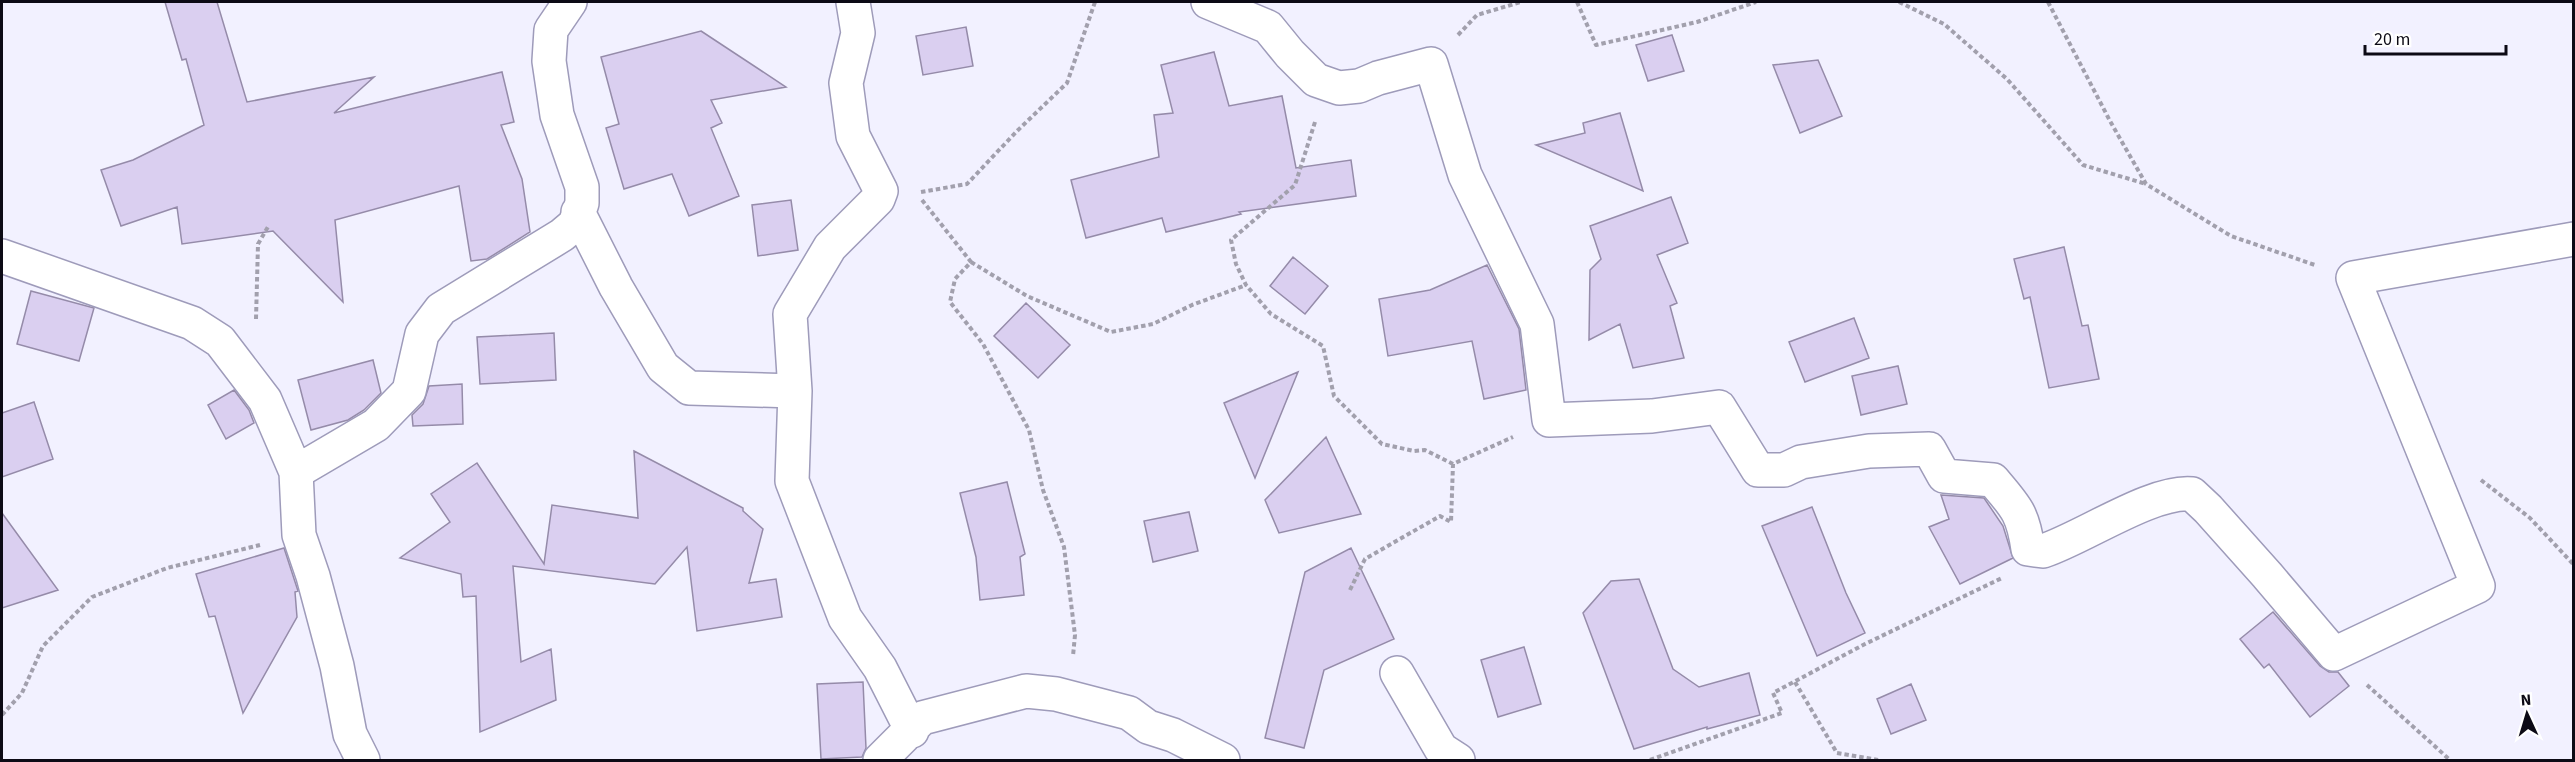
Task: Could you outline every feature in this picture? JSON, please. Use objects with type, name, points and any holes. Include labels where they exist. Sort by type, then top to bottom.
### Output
[{"type":"street","points":[[296,472],[376,425],[409,392],[422,334],[441,309],[562,235],[575,224],[582,203],[582,187],[557,115],[549,61],[551,30],[570,2]]},
{"type":"street","points":[[853,2],[858,33],[846,83],[853,136],[881,191],[878,198],[830,247],[790,314],[795,391],[792,481],[844,618],[880,668],[912,731]]},
{"type":"street","points":[[1208,2],[1268,27],[1290,54],[1316,80],[1339,88],[1359,86],[1378,78],[1431,64],[1465,175],[1537,324],[1550,420],[1652,416],[1719,407],[1758,470],[1784,470],[1801,462],[1869,451],[1929,449],[1944,476],[1993,480],[2019,510],[2025,524],[2028,549],[2043,551],[2149,504],[2176,495],[2192,494],[2242,547],[2334,654],[2478,586],[2353,278],[2574,239]]},
{"type":"street","points":[[578,212],[616,287],[663,367],[689,388],[795,391]]},
{"type":"street","points":[[2,256],[192,323],[220,341],[251,380],[265,400],[296,472],[299,535],[313,576],[337,666],[350,734],[363,760]]},
{"type":"street","points":[[1397,673],[1441,749],[1458,760]]},
{"type":"street","points":[[880,760],[888,750],[912,731],[922,718],[1011,693],[1037,691],[1129,713],[1148,727],[1173,735],[1223,760]]},
{"type":"path","points":[[1095,2],[1066,83],[967,184],[916,193],[971,262],[1027,296],[1111,332],[1153,324],[1192,305],[1246,285]]},
{"type":"path","points":[[1431,64],[1477,15],[1521,2]]},
{"type":"path","points":[[1577,2],[1596,45],[1697,22],[1756,2]]},
{"type":"path","points":[[1899,2],[1944,24],[2007,79],[2083,165],[2146,184],[2231,236],[2353,278]]},
{"type":"path","points":[[2048,2],[2105,112],[2146,184]]},
{"type":"path","points":[[1327,84],[1295,185],[1231,240],[1236,264],[1246,285],[1271,314],[1323,346],[1334,396],[1382,444],[1414,452],[1425,450],[1453,464]]},
{"type":"path","points":[[251,380],[257,313],[258,244],[269,225]]},
{"type":"path","points":[[971,262],[955,279],[950,302],[983,344],[1029,430],[1043,490],[1064,547],[1075,635],[1068,699]]},
{"type":"path","points":[[1453,464],[1550,420]]},
{"type":"path","points":[[1350,590],[1365,559],[1440,516],[1451,522],[1453,464]]},
{"type":"path","points":[[2474,475],[2530,518],[2574,565]]},
{"type":"path","points":[[2,715],[22,693],[43,646],[92,597],[167,568],[299,535]]},
{"type":"path","points":[[1650,760],[1782,713],[1773,693],[2007,576],[2028,549]]},
{"type":"path","points":[[2334,654],[2450,760]]},
{"type":"path","points":[[1795,681],[1837,753],[1878,760]]},
{"type":"building","points":[[165,2],[217,2],[247,102],[374,77],[334,113],[502,72],[514,122],[501,125],[522,179],[530,232],[487,259],[471,261],[459,186],[335,220],[343,302],[273,231],[182,244],[177,207],[121,226],[101,170],[133,160],[204,125],[186,59],[182,60]]},
{"type":"building","points":[[966,27],[973,66],[923,75],[916,36]]},
{"type":"building","points":[[701,31],[786,87],[711,100],[722,123],[711,128],[739,196],[689,216],[672,174],[624,189],[606,128],[619,124],[601,57]]},
{"type":"building","points":[[1672,35],[1684,71],[1648,81],[1636,45]]},
{"type":"building","points":[[1214,52],[1229,106],[1282,96],[1296,168],[1351,160],[1356,196],[1239,212],[1241,214],[1166,232],[1162,218],[1086,238],[1071,180],[1159,157],[1154,115],[1173,113],[1161,65]]},
{"type":"building","points":[[1818,60],[1842,116],[1800,133],[1773,65]]},
{"type":"building","points":[[1620,113],[1643,191],[1536,145],[1585,133],[1583,123]]},
{"type":"building","points":[[1671,197],[1688,243],[1657,255],[1677,303],[1670,306],[1684,358],[1633,368],[1620,324],[1589,340],[1590,270],[1601,259],[1590,226]]},
{"type":"building","points":[[791,200],[798,250],[758,256],[752,205]]},
{"type":"building","points":[[2064,247],[2082,326],[2088,325],[2099,379],[2049,388],[2030,297],[2024,299],[2014,259]]},
{"type":"building","points":[[1293,257],[1328,286],[1305,314],[1270,286]]},
{"type":"building","points":[[1487,265],[1519,329],[1526,390],[1484,399],[1472,341],[1388,356],[1379,299],[1430,290]]},
{"type":"building","points":[[31,291],[94,308],[79,361],[17,344]]},
{"type":"building","points":[[1026,303],[1070,345],[1038,378],[994,336]]},
{"type":"building","points":[[1854,318],[1869,358],[1805,382],[1789,342]]},
{"type":"building","points":[[554,333],[556,380],[480,384],[477,337]]},
{"type":"building","points":[[373,360],[381,393],[364,410],[348,420],[311,430],[298,380]]},
{"type":"building","points":[[1898,366],[1907,404],[1861,415],[1852,376]]},
{"type":"building","points":[[1298,372],[1255,478],[1224,403]]},
{"type":"building","points":[[462,384],[463,424],[413,426],[412,415],[423,404],[429,386]]},
{"type":"building","points":[[234,390],[249,410],[254,423],[226,439],[208,405]]},
{"type":"building","points":[[34,402],[53,459],[2,477],[2,413]]},
{"type":"building","points":[[1326,437],[1361,514],[1279,533],[1265,500]]},
{"type":"building","points":[[634,451],[743,508],[743,511],[763,529],[749,583],[776,579],[782,617],[697,631],[687,547],[655,584],[513,566],[521,662],[551,649],[556,700],[480,732],[476,596],[463,597],[461,574],[400,558],[450,522],[431,494],[477,463],[544,564],[552,505],[638,518]]},
{"type":"building","points":[[1007,482],[1025,554],[1020,557],[1024,595],[980,600],[976,557],[960,493]]},
{"type":"building","points":[[1941,495],[1984,498],[2003,526],[2013,558],[1960,584],[1929,527],[1949,519]]},
{"type":"building","points":[[1812,507],[1846,593],[1865,633],[1817,656],[1762,526]]},
{"type":"building","points":[[1189,512],[1198,551],[1153,562],[1144,521]]},
{"type":"building","points":[[2,513],[58,590],[2,608]]},
{"type":"building","points":[[284,548],[298,591],[295,592],[297,617],[243,713],[215,616],[209,617],[196,574]]},
{"type":"building","points":[[1351,548],[1394,639],[1324,670],[1304,748],[1265,738],[1305,572]]},
{"type":"building","points":[[1639,579],[1673,669],[1699,687],[1749,673],[1760,715],[1707,729],[1707,727],[1634,749],[1583,613],[1611,581]]},
{"type":"building","points":[[2273,612],[2320,666],[2329,672],[2338,672],[2349,686],[2310,717],[2269,664],[2264,668],[2240,639]]},
{"type":"building","points":[[1524,647],[1541,704],[1498,717],[1481,660]]},
{"type":"building","points":[[863,682],[866,748],[862,757],[821,759],[817,684]]},
{"type":"building","points":[[1911,684],[1926,720],[1891,734],[1877,699]]}]
